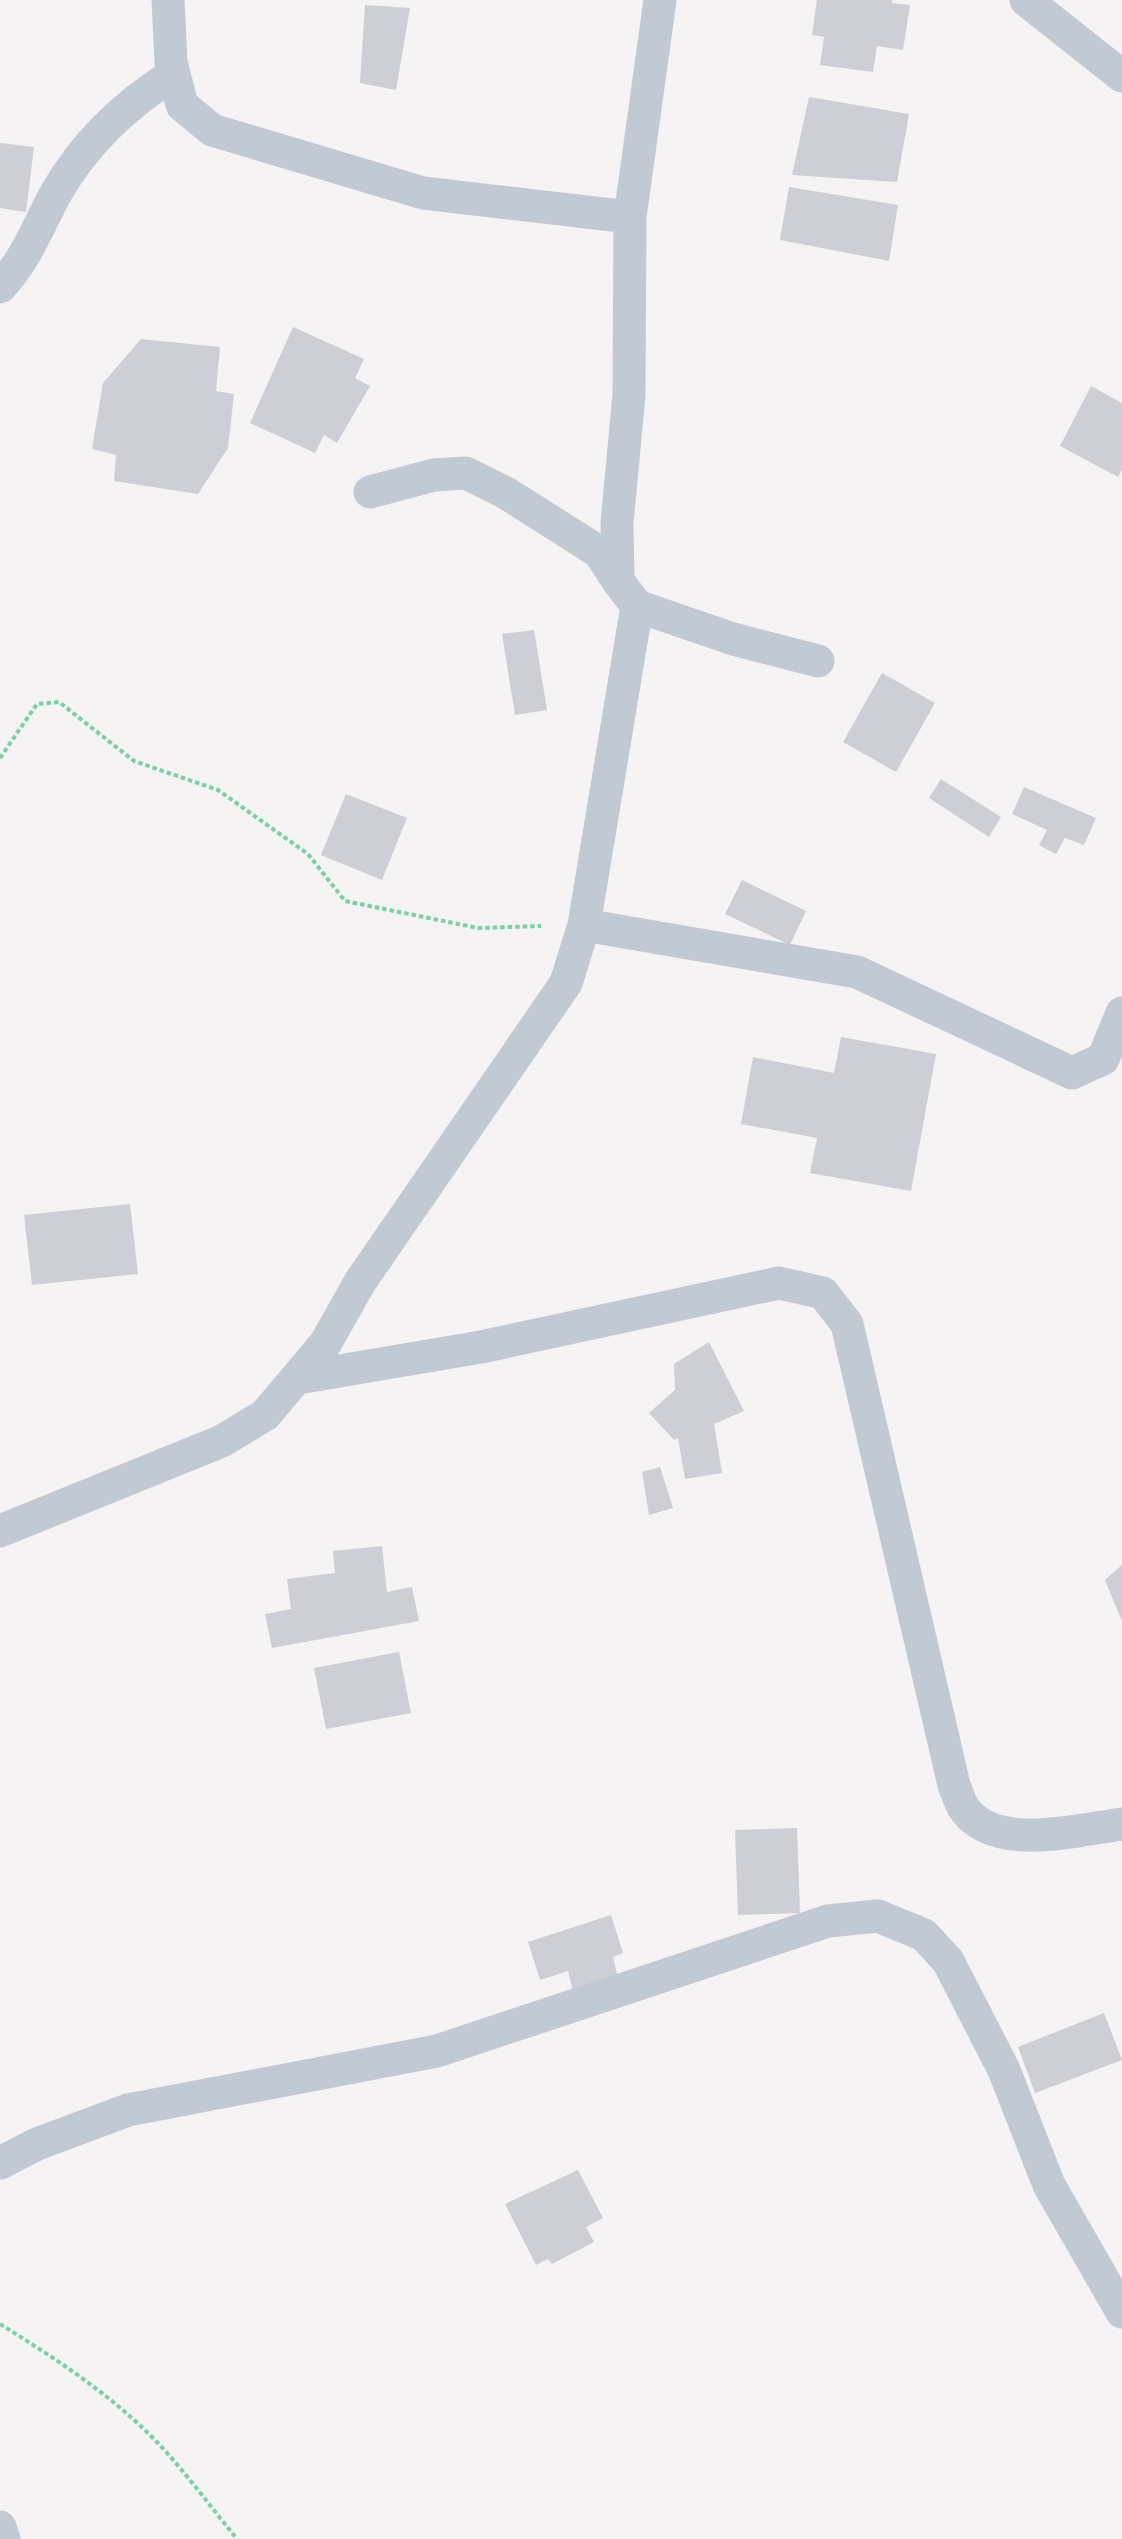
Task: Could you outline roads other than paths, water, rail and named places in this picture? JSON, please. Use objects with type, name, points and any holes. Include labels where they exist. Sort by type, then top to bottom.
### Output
[{"type":"street","points":[[168,0],[171,62],[182,105],[212,130],[423,193],[630,218]]},
{"type":"street","points":[[0,1531],[222,1441],[265,1415],[325,1344],[360,1282],[566,983],[584,925],[628,593],[617,523],[628,395],[630,218],[660,0]]},
{"type":"street","points":[[1033,3],[1122,76]]},
{"type":"street","points":[[0,287],[17,270],[56,193],[78,158],[139,96],[174,74]]},
{"type":"street","points":[[370,492],[434,475],[466,472],[506,493],[598,552],[628,593],[733,639],[818,661]]},
{"type":"street","points":[[584,925],[857,972],[1072,1073],[1103,1059],[1122,1012]]},
{"type":"street","points":[[298,1377],[481,1347],[779,1283],[823,1293],[847,1324],[954,1785],[965,1810],[985,1827],[1023,1836],[1122,1824]]},
{"type":"street","points":[[0,2163],[37,2144],[128,2110],[437,2051],[828,1921],[878,1916],[924,1935],[948,1961],[1004,2070],[1049,2185],[1122,2312]]},
{"type":"street","points":[[0,2527],[4,2539]]}]
